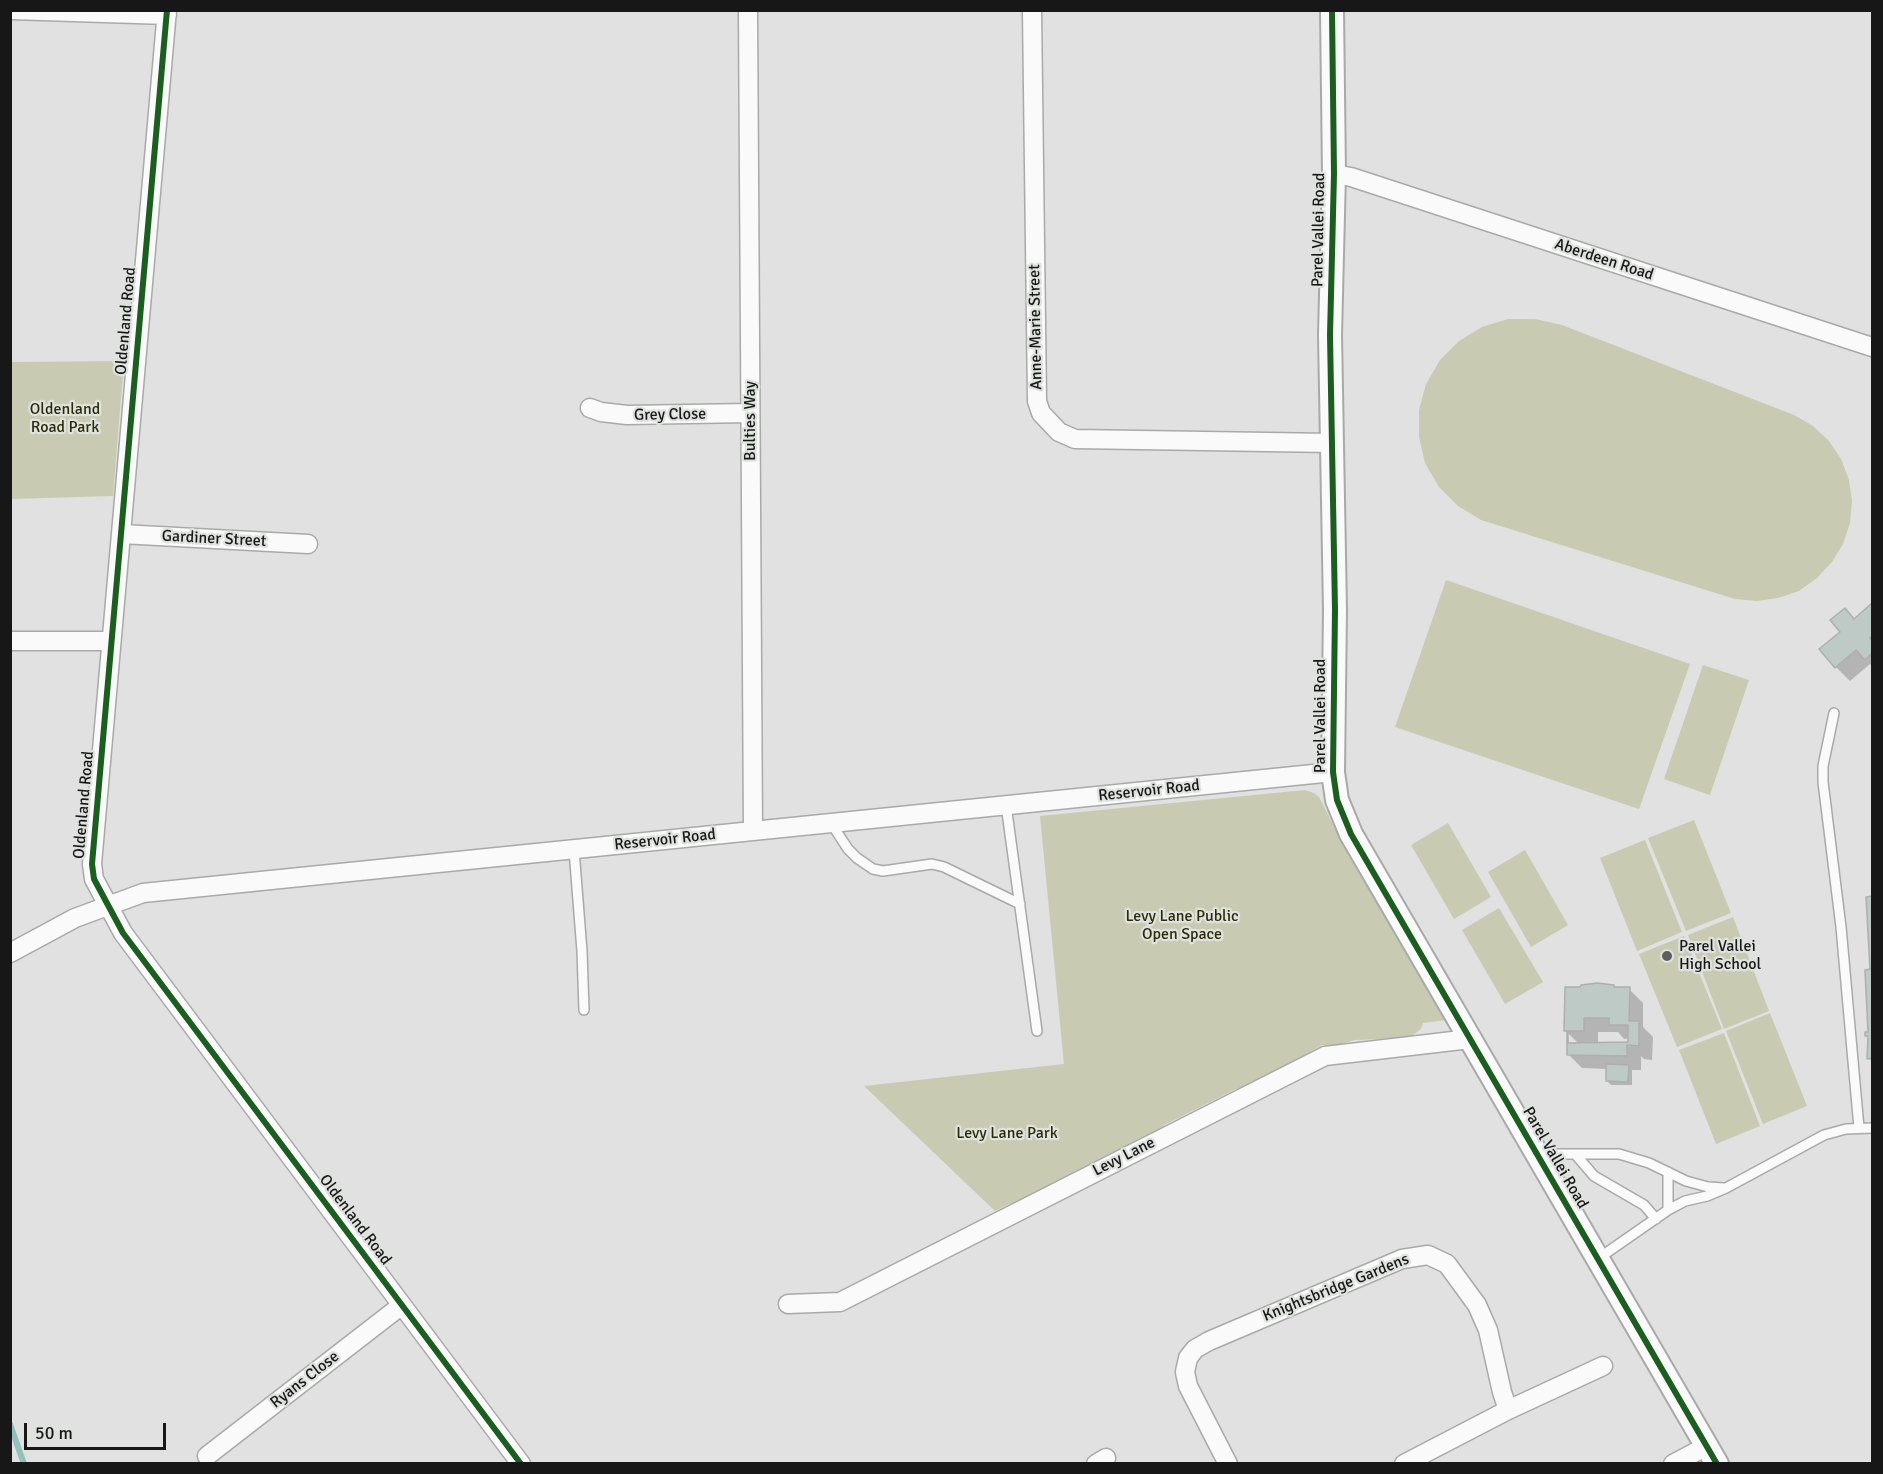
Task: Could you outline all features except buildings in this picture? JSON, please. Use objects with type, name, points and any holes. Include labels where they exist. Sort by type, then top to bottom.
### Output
[{"type":"street","points":[[12,10],[167,13]]},
{"type":"street","name":"Bulties Way","points":[[748,10],[753,831]]},
{"type":"street","name":"Anne-Marie Street","points":[[1032,10],[1037,401],[1041,413],[1059,432],[1075,439],[1332,443]]},
{"type":"street","name":"Parel Vallei Road","points":[[1332,10],[1334,174],[1330,335],[1335,610],[1333,772],[1337,800],[1351,834],[1712,1455]]},
{"type":"street","name":"Oldenland Road","points":[[167,13],[92,864],[94,879],[123,933],[522,1464]]},
{"type":"street","name":"Aberdeen Road","points":[[1334,174],[1362,181],[1872,347]]},
{"type":"street","name":"Grey Close","points":[[590,408],[601,412],[627,415],[750,413]]},
{"type":"street","name":"Gardiner Street","points":[[120,534],[308,544]]},
{"type":"street","points":[[10,641],[111,641]]},
{"type":"street","name":"Reservoir Road","points":[[10,953],[75,918],[143,893],[1333,772]]},
{"type":"street","name":"Levy Lane","points":[[788,1304],[840,1302],[1324,1056],[1470,1039]]},
{"type":"street","name":"Knightsbridge Gardens","points":[[1228,1464],[1188,1386],[1185,1372],[1188,1358],[1195,1349],[1392,1263],[1416,1256],[1428,1255],[1442,1260],[1455,1272],[1477,1305],[1488,1330],[1508,1410]]},
{"type":"street","name":"Ryans Close","points":[[207,1456],[402,1305]]},
{"type":"street","points":[[1404,1464],[1508,1410],[1602,1366]]},
{"type":"street","points":[[1672,1464],[1712,1455]]},
{"type":"lane","points":[[1834,713],[1823,766],[1823,782],[1841,927],[1859,1128]]},
{"type":"lane","points":[[1006,805],[1037,1031]]},
{"type":"lane","points":[[830,823],[848,849],[873,869],[883,871],[932,864],[944,867],[1020,904]]},
{"type":"lane","points":[[574,850],[584,1010]]},
{"type":"lane","points":[[1599,1258],[1668,1210],[1685,1201],[1707,1196],[1726,1188],[1834,1131],[1872,1128]]},
{"type":"lane","points":[[1538,1154],[1619,1154],[1649,1163],[1696,1184],[1726,1188]]},
{"type":"lane","points":[[1576,1155],[1594,1176],[1644,1205],[1656,1219]]},
{"type":"lane","points":[[1668,1172],[1668,1210]]},
{"type":"green space","points":[[1508,319],[1535,319],[1562,325],[1794,415],[1813,426],[1829,441],[1841,459],[1849,480],[1852,501],[1850,523],[1843,544],[1832,562],[1817,578],[1799,591],[1778,598],[1757,601],[1735,599],[1481,520],[1458,506],[1439,487],[1425,463],[1419,437],[1419,410],[1426,384],[1440,360],[1459,341],[1482,327]]},
{"type":"green space","name":"Oldenland Road Park","points":[[124,361],[113,496],[11,499],[11,362]]},
{"type":"green space","points":[[1446,580],[1690,664],[1639,809],[1395,727]]},
{"type":"green space","points":[[1703,665],[1749,680],[1710,795],[1664,779]]},
{"type":"green space","name":"Levy Lane Public Open Space","points":[[1305,790],[1319,797],[1349,856],[1446,1020],[1423,1023],[1421,1029],[1409,1038],[1355,1040],[1334,1046],[1322,1045],[1248,1088],[1236,1089],[1079,1172],[1047,1186],[1037,1195],[1019,1205],[1009,1204],[995,1211],[864,1086],[1064,1064],[1040,816]]},
{"type":"green space","points":[[1694,820],[1731,913],[1686,931],[1648,838]]},
{"type":"green space","points":[[1448,823],[1491,897],[1454,919],[1411,845]]},
{"type":"green space","points":[[1645,840],[1682,932],[1637,951],[1600,858]]},
{"type":"green space","points":[[1525,850],[1568,925],[1531,947],[1488,872]]},
{"type":"green space","points":[[1499,908],[1543,982],[1505,1004],[1462,930]]},
{"type":"green space","points":[[1733,917],[1769,1011],[1724,1029],[1688,935]]},
{"type":"green space","points":[[1684,936],[1722,1029],[1677,1047],[1639,954]]},
{"type":"green space","points":[[1770,1013],[1807,1106],[1763,1124],[1726,1031]]},
{"type":"green space","points":[[1724,1033],[1760,1126],[1716,1144],[1679,1050]]},
{"type":"waterway","points":[[10,1424],[24,1464]]},
{"type":"cycle path","points":[[167,10],[92,864],[94,879],[123,933],[521,1464]]},
{"type":"cycle path","points":[[1332,10],[1334,174],[1330,335],[1335,610],[1333,772],[1337,800],[1351,834],[1717,1464]]},
{"type":"place","name":"Parel Vallei High School","points":[[1667,956]]},
{"type":"park label","name":"Levy Lane Park","points":[[1007,1134]]}]
